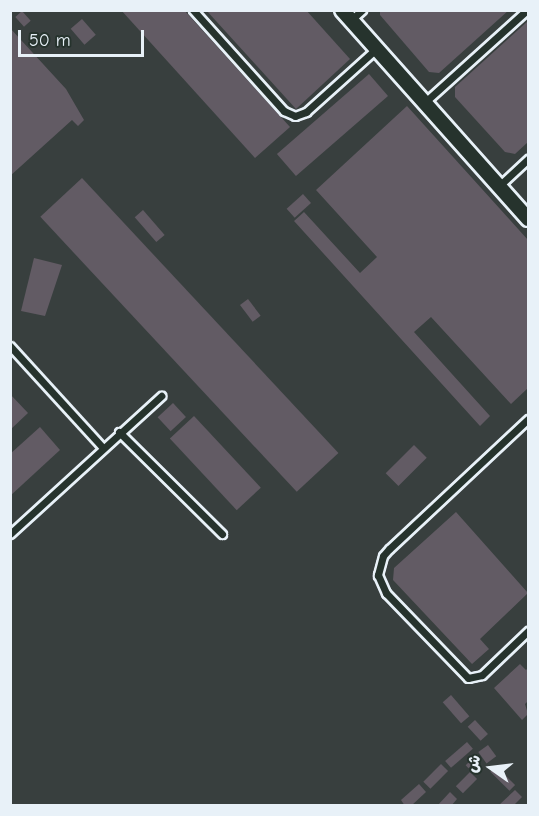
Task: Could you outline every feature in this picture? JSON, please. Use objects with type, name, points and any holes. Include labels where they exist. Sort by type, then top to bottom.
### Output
[{"type":"street","points":[[347,15],[528,219]]},
{"type":"lane","points":[[193,10],[284,111],[295,117],[306,112],[376,49]]},
{"type":"lane","points":[[347,15],[362,10]]},
{"type":"lane","points":[[424,103],[527,10]]},
{"type":"lane","points":[[499,186],[528,159]]},
{"type":"lane","points":[[10,346],[103,448]]},
{"type":"lane","points":[[10,534],[161,396]]},
{"type":"lane","points":[[528,419],[389,549],[383,556],[378,575],[386,593],[468,678],[483,675],[528,631]]},
{"type":"lane","points":[[119,432],[222,534]]},
{"type":"building","points":[[121,10],[184,10],[290,127],[255,158]]},
{"type":"building","points":[[206,10],[306,10],[350,59],[296,109]]},
{"type":"building","points":[[380,10],[509,10],[439,73],[429,72],[380,15]]},
{"type":"building","points":[[22,11],[31,21],[24,27],[15,17]]},
{"type":"building","points":[[82,19],[96,35],[84,45],[71,29]]},
{"type":"building","points":[[528,21],[528,142],[515,154],[505,152],[455,97],[455,87]]},
{"type":"building","points":[[10,28],[66,89],[84,120],[78,126],[72,120],[10,176]]},
{"type":"building","points":[[369,74],[388,96],[296,176],[277,154]]},
{"type":"building","points":[[407,106],[528,240],[528,388],[511,404],[431,317],[414,332],[490,416],[480,426],[294,221],[304,212],[360,273],[377,257],[316,190]]},
{"type":"building","points":[[82,178],[338,453],[297,492],[40,217]]},
{"type":"building","points":[[303,194],[311,203],[295,218],[287,209]]},
{"type":"building","points":[[143,210],[165,235],[156,242],[135,217]]},
{"type":"building","points":[[34,258],[62,265],[45,316],[21,311]]},
{"type":"building","points":[[248,299],[261,316],[253,322],[240,305]]},
{"type":"building","points":[[10,394],[28,413],[10,430]]},
{"type":"building","points":[[173,403],[186,417],[171,431],[158,417]]},
{"type":"building","points":[[194,416],[261,488],[237,510],[170,439]]},
{"type":"building","points":[[40,427],[60,450],[10,496],[10,454]]},
{"type":"building","points":[[414,445],[427,458],[398,486],[386,473]]},
{"type":"building","points":[[456,512],[528,593],[480,639],[489,649],[472,664],[393,580],[394,568]]},
{"type":"building","points":[[520,664],[526,670],[528,668],[528,701],[525,704],[528,714],[522,720],[494,688]]},
{"type":"building","points":[[451,695],[469,716],[461,723],[443,702]]},
{"type":"building","points":[[475,720],[488,734],[481,741],[468,727]]},
{"type":"building","points":[[467,742],[473,749],[451,768],[445,761]]},
{"type":"building","points":[[488,745],[496,756],[487,763],[478,752]]},
{"type":"building","points":[[477,754],[480,757],[469,768],[466,765]]},
{"type":"building","points":[[441,764],[448,771],[430,789],[423,782]]},
{"type":"building","points":[[496,766],[515,785],[509,791],[490,772]]},
{"type":"building","points":[[470,772],[477,779],[463,793],[456,786]]},
{"type":"building","points":[[419,784],[426,792],[411,806],[405,806],[401,800]]},
{"type":"building","points":[[515,790],[522,797],[513,806],[498,806]]},
{"type":"building","points":[[450,792],[457,799],[451,806],[437,806]]}]
